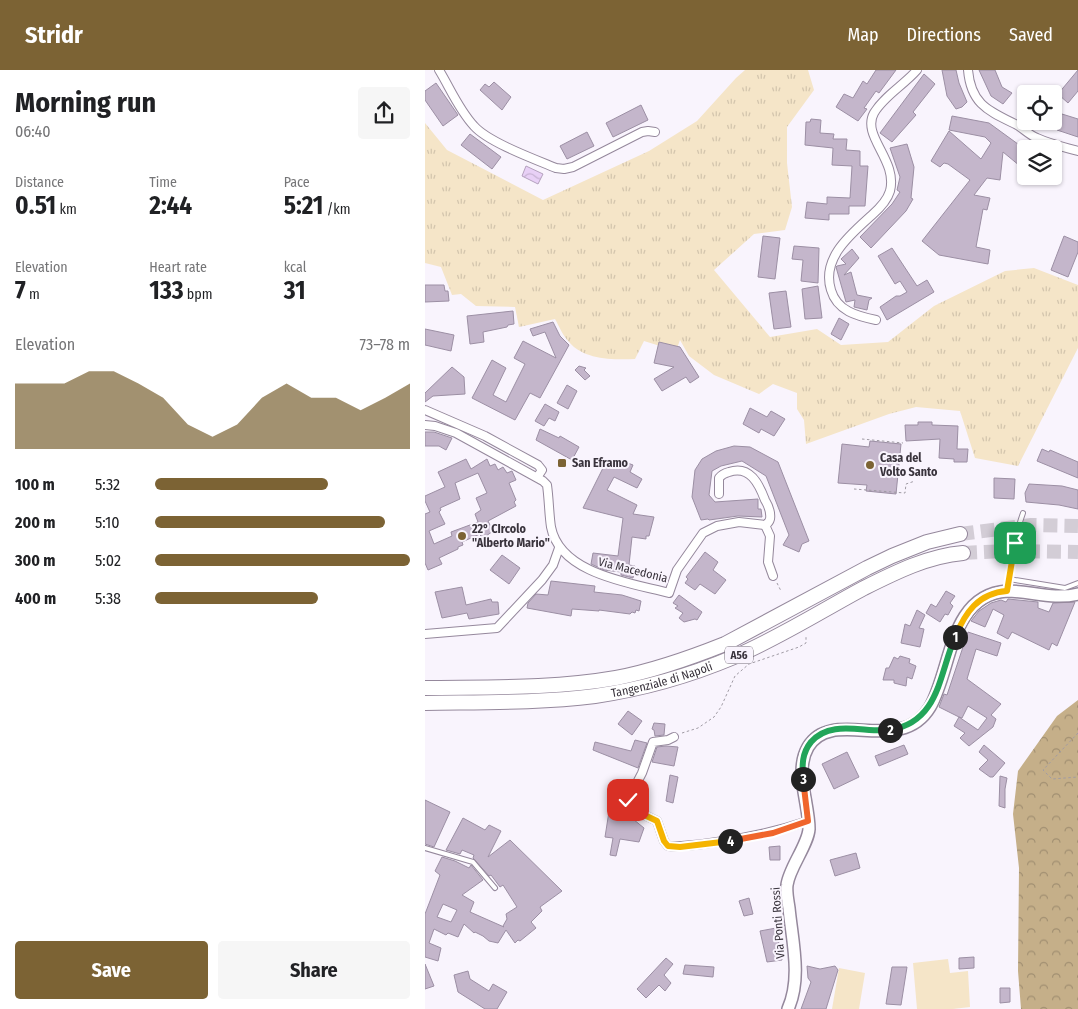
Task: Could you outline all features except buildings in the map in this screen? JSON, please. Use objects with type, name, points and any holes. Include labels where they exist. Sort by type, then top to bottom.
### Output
[{"type":"highway","name":"Tangenziale di Napoli","points":[[425,688],[495,687],[591,681],[648,671],[725,644],[892,556],[927,542],[959,534]]},
{"type":"highway","name":"Tangenziale di Napoli","points":[[425,703],[561,699],[595,696],[683,677],[735,657],[897,572],[936,557],[963,553]]},
{"type":"street","points":[[439,70],[469,120],[479,131],[494,140],[555,168],[573,167],[642,132],[655,132]]},
{"type":"street","points":[[876,320],[855,315],[841,306],[831,289],[830,270],[838,250],[888,197],[891,173],[872,133],[872,118],[880,106],[917,70]]},
{"type":"street","points":[[968,70],[972,90],[983,106],[992,113],[1041,139],[1078,151]]},
{"type":"street","points":[[425,410],[485,436],[538,465],[542,470],[538,476]]},
{"type":"street","points":[[425,425],[435,426],[456,433],[538,476],[547,485],[551,528],[559,548],[553,565],[542,580],[497,628],[425,634]]},
{"type":"street","points":[[719,494],[719,478],[738,469],[745,472],[759,484],[769,508],[769,523],[765,525],[770,536],[768,562],[773,576]]},
{"type":"street","name":"Via Macedonia","points":[[559,548],[595,574],[669,593],[677,570],[703,533],[717,526],[739,522],[765,525]]},
{"type":"street","name":"Via Ponti Rossi","points":[[788,1009],[796,977],[787,885],[809,830],[802,765],[808,746],[823,732],[833,729],[882,731],[901,728],[915,722],[931,704],[953,639],[963,617],[975,604],[984,598],[1008,585],[1054,596],[1078,594]]},
{"type":"street","points":[[674,737],[661,742],[653,742],[642,773],[628,799],[629,802],[639,808],[638,812],[657,821],[666,845],[680,847],[730,841],[773,833],[808,821]]},
{"type":"lane","points":[[1023,513],[1017,527],[1008,585],[1065,588],[1078,583]]},
{"type":"lane","points":[[425,848],[473,862],[495,888]]},
{"type":"path","points":[[862,439],[903,442]]},
{"type":"path","points":[[874,440],[874,446]]},
{"type":"path","points":[[854,489],[905,493],[906,484],[915,481]]},
{"type":"path","points":[[674,737],[698,728],[714,717],[721,708],[735,676],[749,664],[799,647],[806,643],[806,635]]},
{"type":"path","points":[[1078,733],[1043,770],[1052,779],[1078,777]]},
{"type":"green space","points":[[745,70],[808,70],[814,90],[787,127],[787,163],[792,207],[785,230],[754,234],[714,270],[770,337],[817,329],[841,345],[888,342],[934,306],[1005,271],[1034,268],[1078,285],[1078,348],[1018,466],[975,458],[960,411],[916,407],[889,414],[806,444],[804,420],[797,409],[797,393],[773,384],[759,394],[714,375],[689,356],[680,340],[676,351],[644,341],[635,359],[609,359],[591,356],[575,348],[569,342],[555,319],[519,327],[515,307],[476,306],[461,294],[452,295],[441,267],[425,263],[425,123],[447,150],[543,200],[649,151],[697,121]]},
{"type":"green space","points":[[1078,700],[1078,1009],[1021,1009],[1018,971],[1019,868],[1013,814],[1018,771],[1057,716]]},
{"type":"green space","points":[[948,959],[950,973],[968,971],[970,1007],[917,1009],[913,963]]},
{"type":"green space","points":[[839,968],[865,973],[859,1009],[832,1009]]},
{"type":"water","points":[[526,166],[543,174],[538,184],[522,176]]},
{"type":"tunnel","points":[[960,534],[1031,525],[1078,526]]},
{"type":"tunnel","points":[[963,553],[1006,551],[1078,552]]},
{"type":"place","name":"San Eframo","points":[[562,463]]},
{"type":"place","name":"Casa del Volto Santo","points":[[870,465]]},
{"type":"place","name":"22° CIrcolo \"Alberto Mario\"","points":[[462,536]]},
{"type":"route","points":[[628,800],[639,808],[638,812],[657,821],[664,841],[668,846],[680,847],[730,841],[773,833],[808,821],[802,765],[808,746],[823,732],[833,729],[892,730],[910,725],[923,715],[928,710],[936,692],[953,639],[963,617],[975,604],[984,598],[1007,591],[1015,543]]}]
